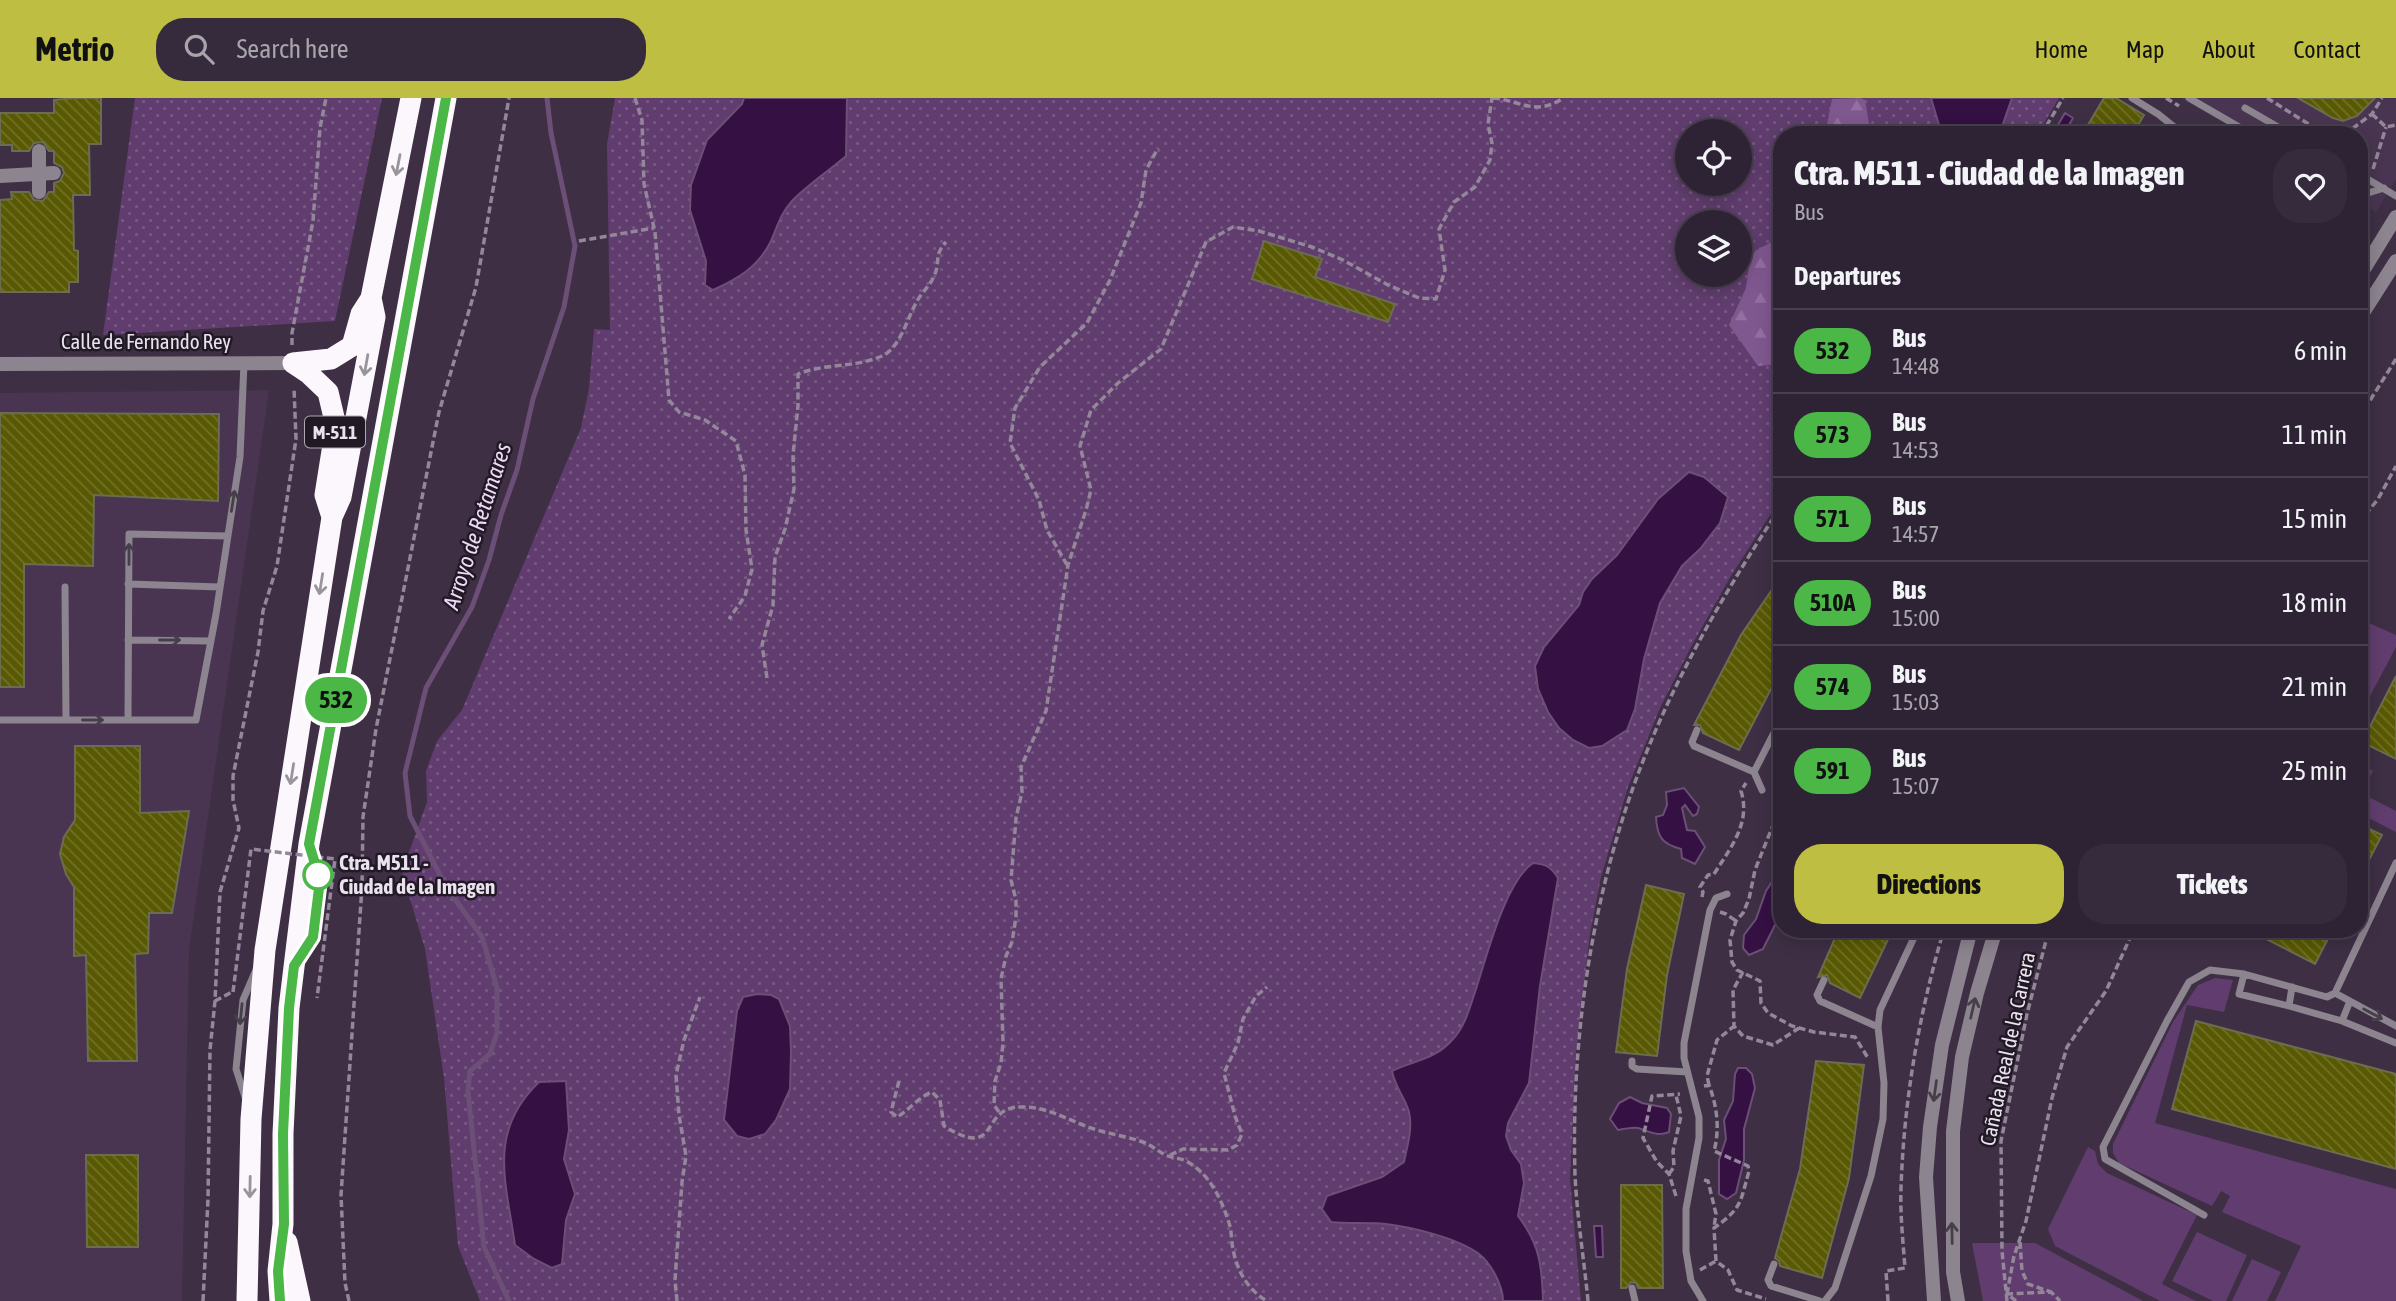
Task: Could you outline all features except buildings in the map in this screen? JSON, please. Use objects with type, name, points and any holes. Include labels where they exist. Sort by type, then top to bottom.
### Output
[{"type":"highway","name":"M-511","points":[[247,1301],[251,1119],[265,950],[332,517],[341,497],[375,317],[372,298],[411,98]]},
{"type":"highway","name":"M-511","points":[[280,1301],[278,1271],[284,1224],[283,1134],[294,966],[309,844],[446,98]]},
{"type":"highway","name":"M-511","points":[[293,363],[331,359],[352,346],[361,314],[372,298]]},
{"type":"highway","name":"M-511","points":[[293,363],[309,373],[328,392],[336,426],[326,495],[332,517]]},
{"type":"highway","points":[[284,1224],[300,1301]]},
{"type":"street","points":[[39,151],[39,192]]},
{"type":"street","points":[[0,176],[54,173]]},
{"type":"street","points":[[2368,262],[2396,217]]},
{"type":"street","points":[[2368,305],[2396,261]]},
{"type":"street","name":"Calle de Fernando Rey","points":[[0,364],[293,363]]},
{"type":"street","points":[[1934,1301],[1926,1177],[1930,1127],[1942,1045],[1969,938]]},
{"type":"street","points":[[1958,1301],[1953,1272],[1953,1131],[1962,1057],[1993,938]]},
{"type":"lane","points":[[2132,98],[2173,126]]},
{"type":"lane","points":[[2189,98],[2237,126]]},
{"type":"lane","points":[[2245,108],[2276,126]]},
{"type":"lane","points":[[2369,180],[2396,195]]},
{"type":"lane","points":[[2368,193],[2384,188]]},
{"type":"lane","points":[[0,720],[196,720],[240,457],[244,363]]},
{"type":"lane","points":[[128,720],[129,534],[228,536]]},
{"type":"lane","points":[[128,584],[220,587]]},
{"type":"lane","points":[[65,587],[66,720]]},
{"type":"lane","points":[[128,640],[211,641]]},
{"type":"lane","points":[[1697,730],[1693,746],[1754,772],[1762,790]]},
{"type":"lane","points":[[1754,772],[1773,735]]},
{"type":"lane","points":[[2368,921],[2396,863]]},
{"type":"lane","points":[[1703,1301],[1690,1281],[1686,1251],[1688,1197],[1699,1138],[1699,1117],[1687,1072],[1684,1042],[1710,911],[1713,901],[1727,894]]},
{"type":"lane","points":[[1774,1264],[1769,1280],[1771,1286],[1823,1301],[1835,1288],[1871,1176],[1883,1119],[1884,1064],[1878,1027],[1880,1010],[1914,938]]},
{"type":"lane","points":[[2204,1215],[2105,1159],[2103,1147],[2167,1021],[2189,982],[2210,970],[2244,974],[2327,997],[2335,993],[2360,938]]},
{"type":"lane","points":[[2244,974],[2239,993],[2342,1021],[2396,1043]]},
{"type":"lane","points":[[1824,980],[1817,995],[1821,1001],[1878,1027]]},
{"type":"lane","points":[[2289,1006],[2292,987]]},
{"type":"lane","points":[[2335,993],[2396,1026]]},
{"type":"lane","points":[[2342,1021],[2350,1002]]},
{"type":"lane","points":[[1632,1061],[1632,1066],[1637,1069],[1687,1072]]},
{"type":"lane","points":[[1632,1288],[1635,1301]]},
{"type":"path","points":[[202,1301],[220,892],[239,828],[233,800],[233,776],[258,652],[263,611],[277,565],[296,439],[292,334],[313,221],[320,128],[326,98]]},
{"type":"path","points":[[349,1301],[345,1283],[341,1195],[362,887],[363,817],[376,729],[439,412],[476,287],[509,98]]},
{"type":"path","points":[[635,98],[642,120],[644,184],[654,228],[669,400],[679,412],[705,420],[736,441],[746,475],[746,530],[752,569],[745,596],[729,619]]},
{"type":"path","points":[[999,1112],[994,1105],[995,1081],[1002,1063],[1001,979],[1016,918],[1016,900],[1011,880],[1016,818],[1022,792],[1020,767],[1046,711],[1068,565],[1091,491],[1080,446],[1091,410],[1118,383],[1161,349],[1206,242],[1233,227],[1259,231],[1312,247],[1419,298],[1436,299],[1445,270],[1439,229],[1454,202],[1475,187],[1490,160],[1492,143],[1488,124],[1493,98],[1535,107],[1563,98]]},
{"type":"path","points":[[2046,126],[2063,98]]},
{"type":"path","points":[[2267,98],[2312,126]]},
{"type":"path","points":[[2356,126],[2372,114],[2382,98]]},
{"type":"path","points":[[2372,114],[2386,127]]},
{"type":"path","points":[[2386,127],[2396,125]]},
{"type":"path","points":[[2369,180],[2386,127]]},
{"type":"path","points":[[1068,565],[1047,530],[1036,492],[1010,443],[1015,408],[1040,367],[1087,323],[1121,254],[1141,203],[1146,170],[1158,148]]},
{"type":"path","points":[[579,241],[654,228]]},
{"type":"path","points":[[767,678],[762,645],[773,606],[775,557],[794,489],[793,455],[798,374],[816,367],[860,364],[885,355],[898,339],[916,301],[935,275],[937,251],[946,242]]},
{"type":"path","points":[[2368,404],[2396,359]]},
{"type":"path","points":[[2368,512],[2396,466]]},
{"type":"path","points":[[1588,1301],[1575,1177],[1578,1056],[1594,932],[1634,786],[1669,701],[1734,577],[1773,518]]},
{"type":"path","points":[[1710,911],[1700,909],[1703,892],[1700,887],[1708,875],[1714,874],[1734,841],[1745,816],[1745,802],[1741,790],[1754,772]]},
{"type":"path","points":[[1773,825],[1755,870],[1749,898],[1732,930],[1732,962],[1737,970],[1760,981],[1761,1003],[1768,1013],[1799,1028],[1855,1037]]},
{"type":"path","points":[[215,1001],[233,992],[251,849],[335,859],[317,998]]},
{"type":"path","points":[[1888,1301],[1886,1270],[1905,1268],[1901,1191],[1908,1094],[1918,1028],[1942,938]]},
{"type":"path","name":"Cañada Real de la Carrera","points":[[2007,1301],[2002,1251],[2001,1141],[2027,1014],[2047,938]]},
{"type":"path","points":[[2007,1294],[2052,1098],[2067,1047],[2106,991],[2130,938]]},
{"type":"path","points":[[1743,972],[1733,990],[1734,1026],[1744,1036],[1773,1045],[1799,1028]]},
{"type":"path","points":[[1168,1156],[1183,1149],[1228,1150],[1237,1145],[1242,1134],[1224,1073],[1238,1043],[1243,1019],[1256,996],[1267,987]]},
{"type":"path","points":[[677,1301],[675,1280],[686,1156],[678,1115],[676,1075],[684,1040],[700,997]]},
{"type":"path","points":[[1709,1085],[1707,1076],[1717,1040],[1734,1026]]},
{"type":"path","points":[[898,1081],[891,1112],[897,1117],[932,1092],[940,1100],[944,1126],[958,1135],[973,1139],[983,1135],[993,1125],[999,1112],[1011,1107],[1045,1109],[1093,1129],[1144,1142],[1168,1156],[1184,1160],[1209,1178],[1230,1225],[1233,1251],[1242,1277],[1253,1292],[1267,1301]]},
{"type":"path","points":[[1688,1197],[1676,1196],[1669,1174],[1649,1151],[1643,1132],[1652,1096],[1676,1095],[1693,1089]]},
{"type":"path","points":[[1669,1174],[1674,1167],[1673,1151],[1681,1116],[1676,1095]]},
{"type":"path","points":[[1717,1153],[1748,1166],[1749,1171],[1739,1206],[1714,1228],[1716,1261],[1728,1270],[1737,1290],[1772,1301]]},
{"type":"path","points":[[2020,1240],[2022,1270],[2028,1284],[2051,1292],[2060,1301]]},
{"type":"path","points":[[2007,1294],[2051,1292]]},
{"type":"path","points":[[2007,1294],[2016,1301]]},
{"type":"shaded area","points":[[135,98],[382,98],[335,321],[103,335]]},
{"type":"shaded area","points":[[615,98],[2059,98],[2042,126],[1773,126],[1773,510],[1732,574],[1660,708],[1628,787],[1601,877],[1590,934],[1576,1052],[1570,1179],[1581,1301],[480,1301],[458,1246],[444,1078],[425,949],[402,872],[427,802],[426,771],[437,741],[462,710],[581,428],[589,388],[594,329],[610,330],[607,144]]},
{"type":"shaded area","points":[[744,98],[847,98],[846,156],[792,201],[765,252],[753,266],[713,290],[705,285],[706,261],[690,210],[691,185],[707,140],[742,104]]},
{"type":"shaded area","points":[[1931,98],[2012,98],[2002,126],[1939,126]]},
{"type":"shaded area","points":[[2181,98],[2396,98],[2396,179],[2376,212],[2368,207],[2368,126],[2229,126]]},
{"type":"shaded area","points":[[2065,113],[2073,118],[2068,126],[2057,126]]},
{"type":"shaded area","points":[[269,390],[189,950],[182,1301],[0,1301],[0,393]]},
{"type":"shaded area","points":[[1689,472],[1704,477],[1728,497],[1720,523],[1700,549],[1682,566],[1660,603],[1644,659],[1635,709],[1627,730],[1602,746],[1589,748],[1573,740],[1559,728],[1548,712],[1538,689],[1535,666],[1544,647],[1579,605],[1583,592],[1592,579],[1617,555],[1658,499]]},
{"type":"shaded area","points":[[2368,623],[2396,635],[2396,647],[2368,700]]},
{"type":"shaded area","points":[[1684,788],[1699,807],[1697,814],[1693,816],[1685,805],[1682,808],[1687,830],[1695,831],[1705,847],[1695,864],[1682,858],[1681,849],[1662,839],[1657,824],[1656,817],[1663,815],[1667,805],[1666,792]]},
{"type":"shaded area","points":[[2368,797],[2396,811],[2396,832],[2368,818]]},
{"type":"shaded area","points":[[1533,863],[1548,867],[1558,878],[1540,986],[1529,1083],[1508,1123],[1506,1136],[1511,1150],[1521,1164],[1524,1183],[1518,1216],[1531,1237],[1538,1256],[1543,1301],[1503,1301],[1499,1282],[1492,1269],[1470,1248],[1447,1238],[1408,1228],[1379,1223],[1331,1222],[1322,1209],[1327,1196],[1382,1177],[1404,1162],[1410,1118],[1392,1071],[1432,1055],[1457,1035],[1468,1013],[1505,904],[1513,887]]},
{"type":"shaded area","points":[[1773,880],[1773,929],[1763,949],[1749,955],[1743,948],[1744,935],[1756,919]]},
{"type":"shaded area","points":[[2215,978],[2233,980],[2224,1012],[2187,1005],[2155,1123],[2396,1189],[2396,1301],[2275,1301],[2301,1246],[2222,1212],[2230,1196],[2221,1191],[2212,1206],[2119,1163],[2113,1153],[2113,1144],[2173,1022],[2198,985]]},
{"type":"shaded area","points":[[771,995],[779,999],[790,1026],[790,1089],[776,1120],[765,1134],[749,1139],[737,1136],[724,1120],[737,1011],[743,997]]},
{"type":"shaded area","points":[[1738,1068],[1746,1068],[1752,1074],[1755,1088],[1744,1129],[1744,1160],[1736,1193],[1727,1199],[1719,1194],[1719,1160],[1726,1139],[1724,1120],[1733,1101]]},
{"type":"shaded area","points":[[566,1081],[569,1130],[564,1159],[575,1194],[566,1220],[562,1264],[552,1268],[515,1245],[504,1158],[512,1120],[523,1101],[539,1082]]},
{"type":"shaded area","points":[[1630,1097],[1642,1103],[1667,1108],[1671,1114],[1669,1132],[1657,1134],[1636,1128],[1618,1130],[1610,1119],[1619,1103]]},
{"type":"shaded area","points":[[2088,1147],[2095,1151],[2098,1164],[2107,1173],[2197,1215],[2162,1284],[2196,1301],[2160,1301],[2055,1246],[2048,1229]]},
{"type":"shaded area","points":[[1594,1226],[1602,1226],[1603,1257],[1596,1257]]},
{"type":"shaded area","points":[[2197,1232],[2247,1255],[2226,1301],[2213,1301],[2172,1281]]},
{"type":"shaded area","points":[[1972,1243],[2035,1243],[2143,1301],[1983,1301]]},
{"type":"shaded area","points":[[2252,1259],[2281,1272],[2267,1301],[2232,1301]]},
{"type":"green space","points":[[1832,99],[1865,100],[1869,126],[1827,126]]},
{"type":"green space","points":[[1773,241],[1773,365],[1758,366],[1729,325],[1746,287],[1752,287],[1752,259],[1755,251]]},
{"type":"waterway","name":"Arroyo de Retamares","points":[[509,1301],[484,1247],[468,1091],[470,1071],[490,1054],[497,1033],[497,988],[482,937],[445,885],[410,816],[405,773],[426,688],[472,607],[489,560],[517,470],[533,399],[564,307],[575,246],[551,133],[547,98]]},
{"type":"bus line","name":"532","points":[[280,1301],[278,1271],[284,1224],[283,1134],[289,1008],[294,966],[313,937],[320,880],[309,844],[446,98]]},
{"type":"place","name":"Ctra. M511 - Ciudad de la Imagen","points":[[318,875]]}]
